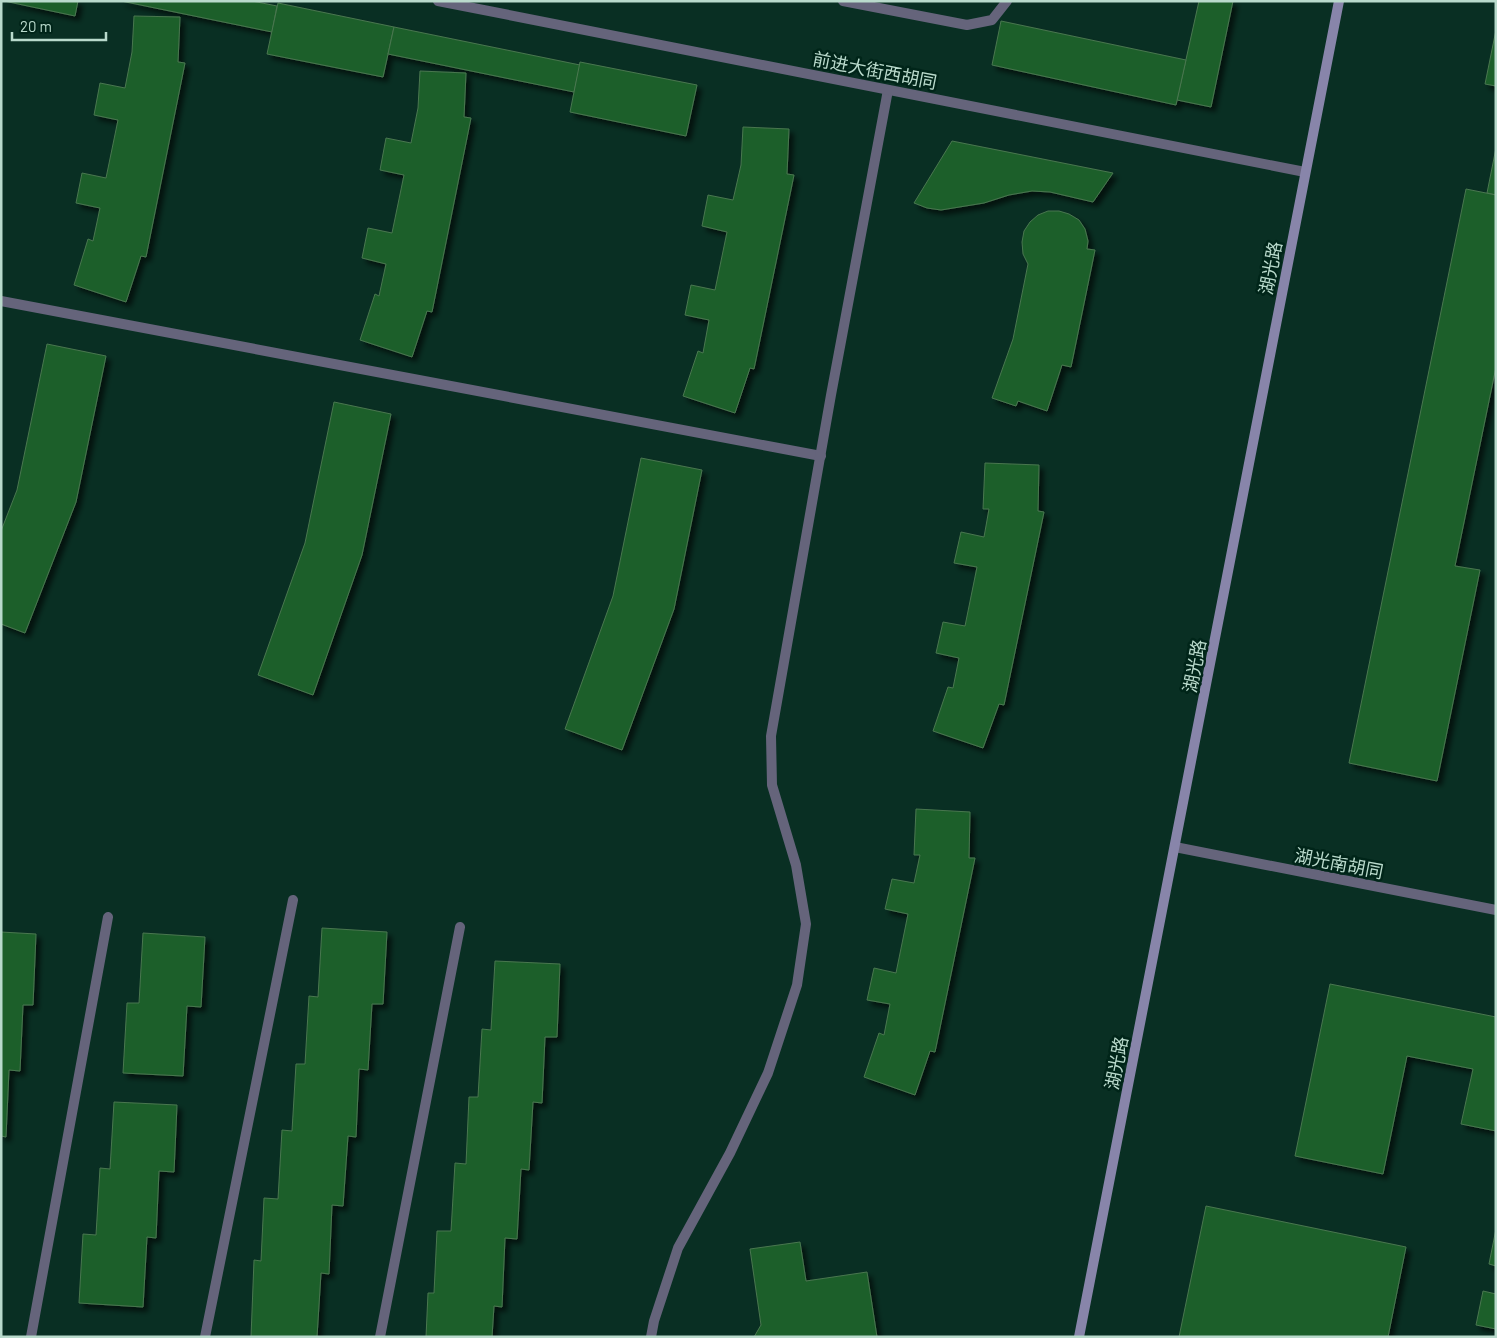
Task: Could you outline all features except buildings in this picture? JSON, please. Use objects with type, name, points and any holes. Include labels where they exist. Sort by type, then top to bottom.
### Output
[{"type":"street","name":"前进大街西胡同","points":[[438,1],[1305,172]]},
{"type":"street","points":[[843,1],[967,26],[992,20],[1007,1]]},
{"type":"street","name":"湖光路","points":[[1079,1337],[1339,1]]},
{"type":"street","points":[[651,1337],[654,1321],[678,1248],[730,1153],[768,1073],[797,986],[806,924],[796,865],[772,785],[771,736],[888,90]]},
{"type":"street","points":[[1,301],[821,456]]},
{"type":"street","name":"湖光南胡同","points":[[1175,848],[1496,910]]},
{"type":"street","points":[[206,1337],[293,900]]},
{"type":"street","points":[[30,1337],[108,917]]},
{"type":"street","points":[[380,1337],[460,927]]}]
